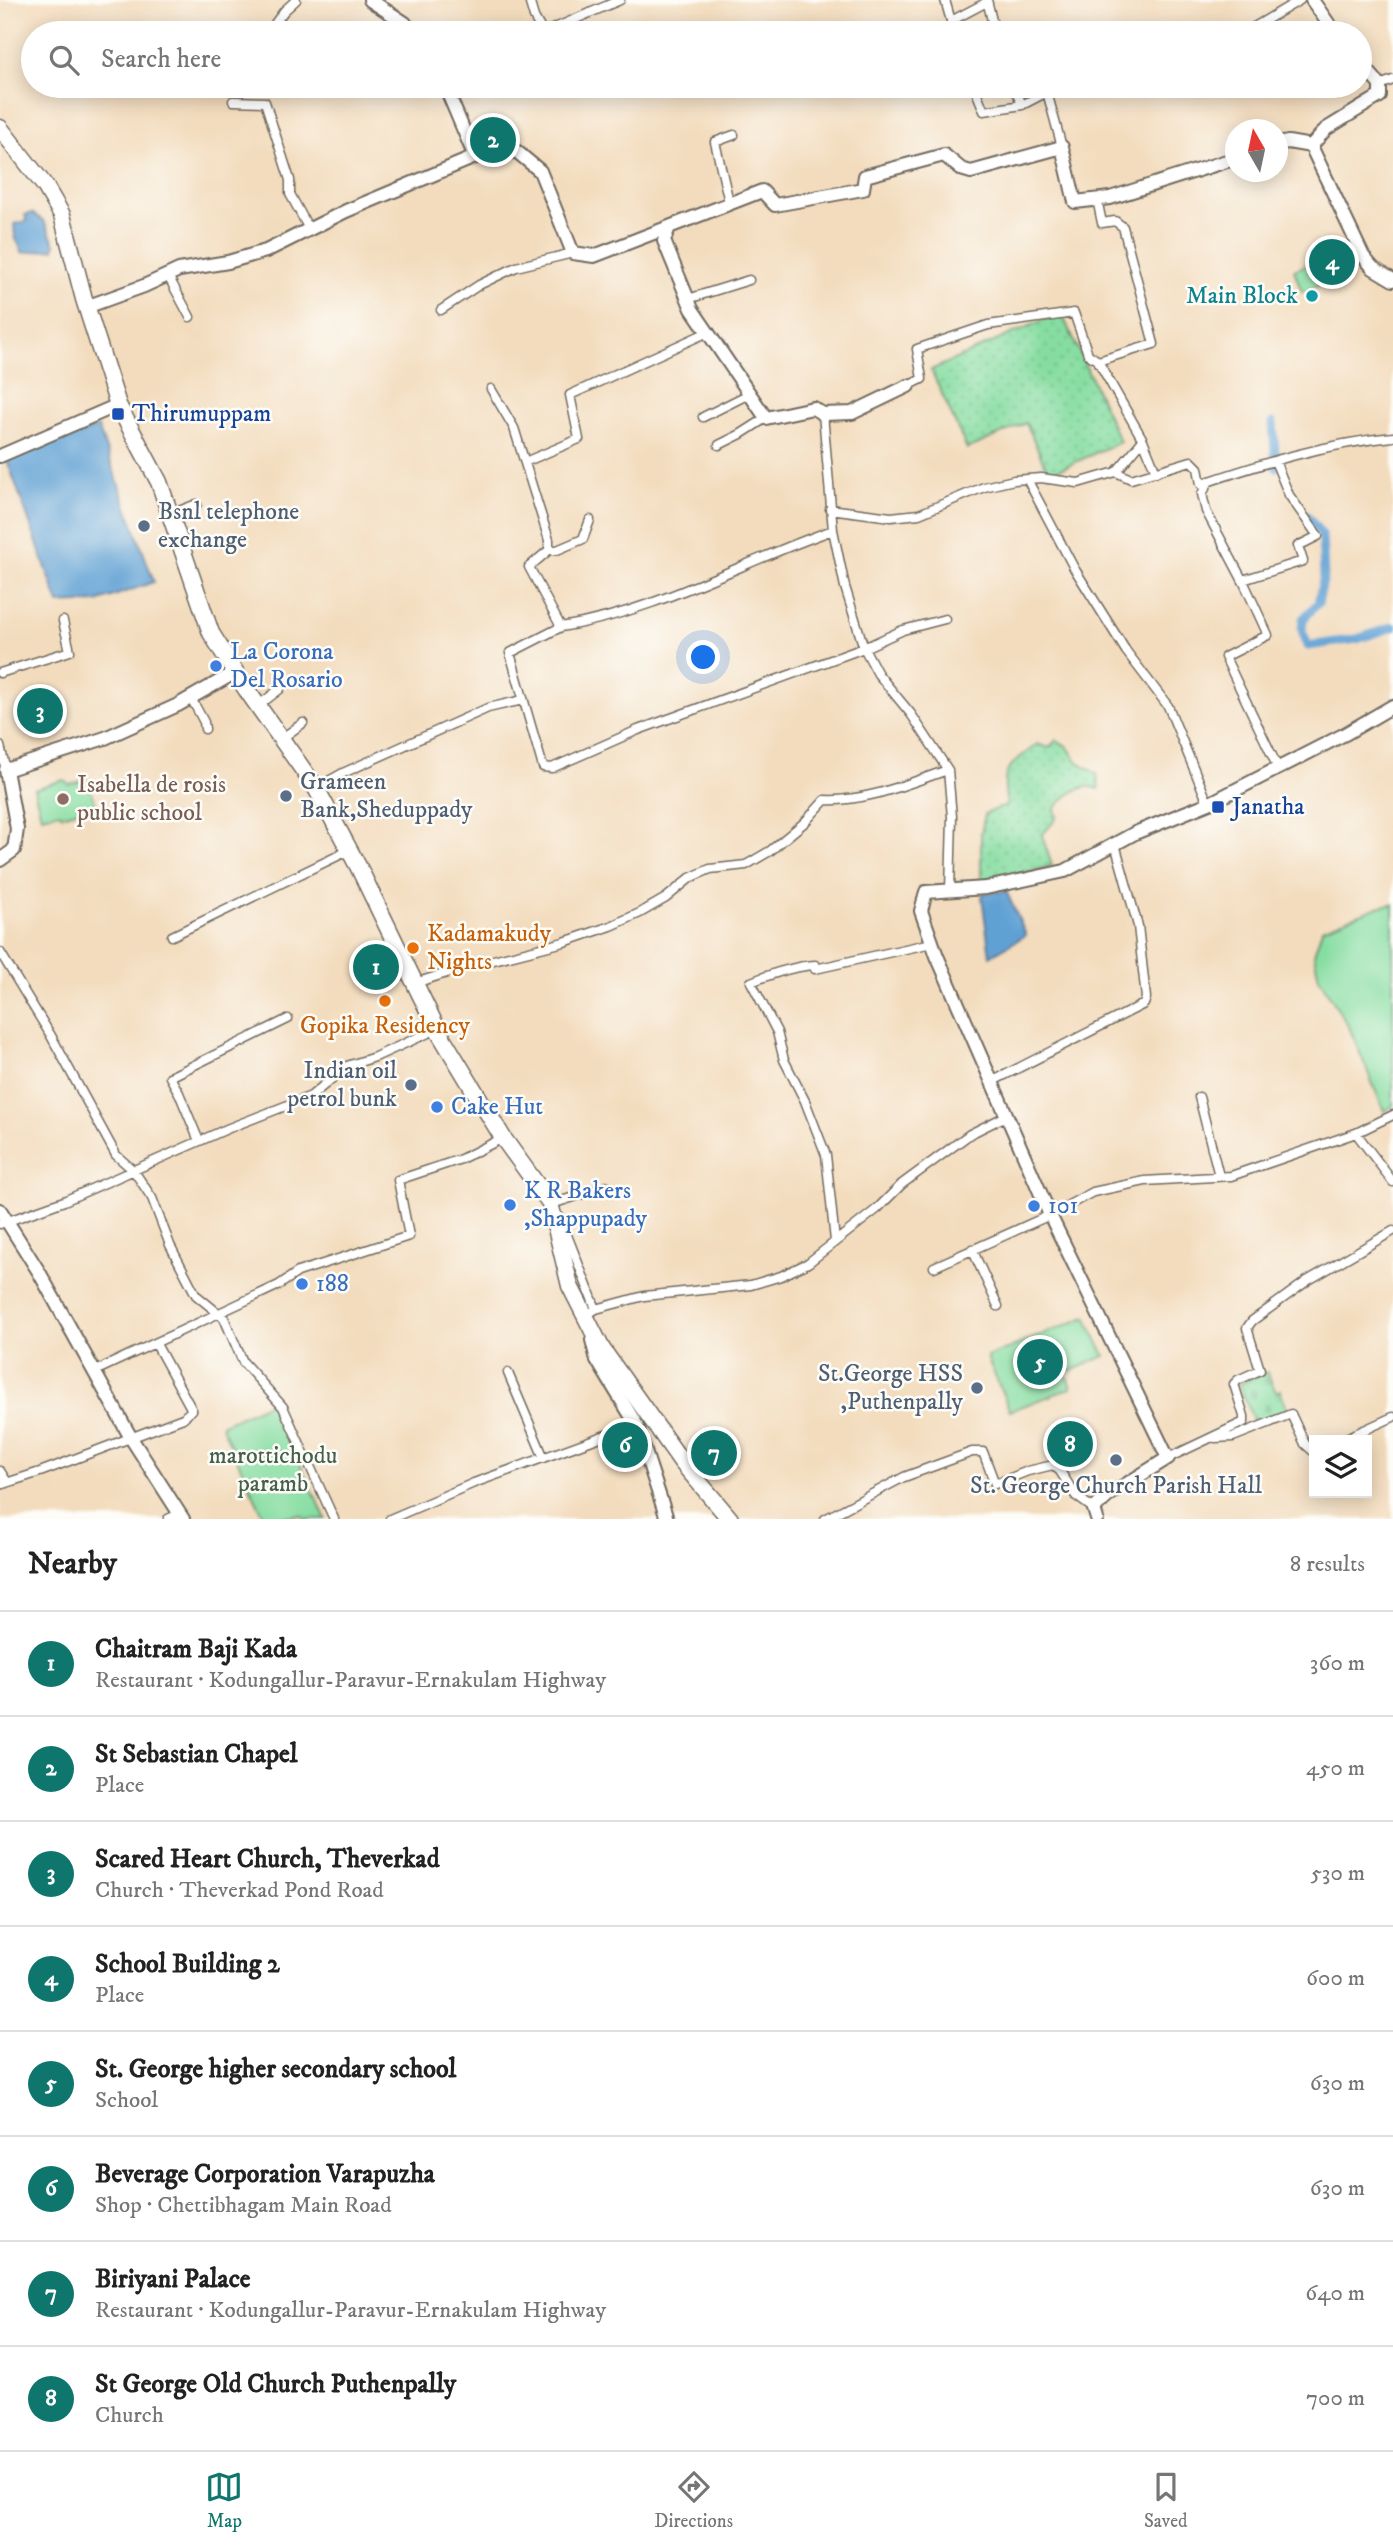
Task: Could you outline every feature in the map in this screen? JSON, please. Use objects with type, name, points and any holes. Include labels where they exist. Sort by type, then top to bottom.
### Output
[{"type":"highway","points":[[0,128],[45,186],[62,215],[86,307],[118,405],[159,482],[211,633],[316,788],[437,1029],[503,1138],[550,1203],[570,1286],[591,1312],[602,1349],[681,1461],[730,1519]]},
{"type":"street","points":[[277,21],[296,0]]},
{"type":"street","points":[[372,0],[402,21]]},
{"type":"street","points":[[529,0],[536,21]]},
{"type":"street","points":[[571,21],[620,0]]},
{"type":"street","points":[[945,0],[952,20],[987,1],[992,21]]},
{"type":"street","points":[[1264,21],[1300,0]]},
{"type":"street","points":[[1312,0],[1323,21]]},
{"type":"street","points":[[1311,146],[1326,129],[1380,96],[1380,85],[1372,76]]},
{"type":"street","points":[[1380,85],[1393,80]]},
{"type":"street","points":[[455,98],[475,157]]},
{"type":"street","points":[[979,98],[984,111],[1022,105],[1035,98]]},
{"type":"street","points":[[1019,98],[1022,105]]},
{"type":"street","points":[[1049,98],[1075,202],[1097,200],[1147,188],[1225,162]]},
{"type":"street","points":[[233,101],[265,102],[290,180],[290,194],[309,229]]},
{"type":"street","points":[[729,202],[714,148],[715,142],[734,135]]},
{"type":"street","points":[[1288,142],[1311,146]]},
{"type":"street","points":[[1311,146],[1363,256],[1373,268],[1393,280]]},
{"type":"street","points":[[441,310],[479,285],[516,267],[573,253],[594,256],[762,191],[775,205],[863,189],[865,176],[944,155],[961,169],[971,172],[1062,147]]},
{"type":"street","points":[[86,307],[144,286],[167,274],[266,251],[309,229],[475,157],[516,151],[540,171],[573,253]]},
{"type":"street","points":[[1097,200],[1102,223],[1115,221],[1123,228],[1154,344],[1098,361]]},
{"type":"street","points":[[669,227],[664,241],[688,299],[766,418]]},
{"type":"street","points":[[167,274],[190,317]]},
{"type":"street","points":[[688,299],[749,280]]},
{"type":"street","points":[[719,446],[766,418],[813,408],[823,414],[852,413],[908,386],[922,379],[917,349],[988,324],[1074,313],[1087,354],[1098,361],[1143,440],[1156,472]]},
{"type":"street","points":[[525,462],[579,439],[570,395],[708,332]]},
{"type":"street","points":[[491,389],[514,428],[549,540],[549,550]]},
{"type":"street","points":[[703,417],[749,394]]},
{"type":"street","points":[[0,456],[118,405]]},
{"type":"street","points":[[823,414],[833,530],[845,587],[864,648],[878,674],[911,714],[948,770],[953,817],[950,891]]},
{"type":"street","points":[[1116,472],[1131,479],[1191,461],[1198,468],[1201,484],[1275,461],[1393,437]]},
{"type":"street","points":[[831,509],[891,517],[919,514],[984,487],[1027,479],[1078,483],[1116,472],[1143,440]]},
{"type":"street","points":[[1244,582],[1303,561],[1298,546],[1318,536],[1289,495],[1275,461]]},
{"type":"street","points":[[1027,479],[1074,568],[1126,651],[1168,706],[1208,803]]},
{"type":"street","points":[[1209,481],[1202,494],[1206,511],[1244,582],[1268,635],[1225,657],[1278,768]]},
{"type":"street","points":[[169,510],[179,511],[197,504]]},
{"type":"street","points":[[561,627],[529,567],[549,550],[557,550],[583,539],[590,520]]},
{"type":"street","points":[[833,530],[779,548],[650,603],[589,622],[561,627],[510,653],[543,767],[552,768],[629,733],[864,648],[903,631],[945,619]]},
{"type":"street","points":[[0,673],[70,651],[64,621]]},
{"type":"street","points":[[6,770],[105,738],[191,698],[236,672]]},
{"type":"street","points":[[258,706],[280,689]]},
{"type":"street","points":[[191,698],[205,729]]},
{"type":"street","points":[[316,788],[377,757],[488,708],[523,700]]},
{"type":"street","points":[[1168,1458],[1050,1215],[932,943],[921,911],[926,892],[986,888],[1065,871],[1135,833],[1208,803],[1278,768],[1393,706]]},
{"type":"street","points":[[281,739],[303,723]]},
{"type":"street","points":[[0,746],[17,829],[14,850],[0,860]]},
{"type":"street","points":[[414,984],[611,926],[666,898],[690,878],[710,869],[746,865],[770,851],[805,822],[824,800],[841,801],[876,793],[948,770]]},
{"type":"street","points":[[993,1081],[1144,1004],[1146,998],[1138,926],[1115,844]]},
{"type":"street","points":[[172,936],[349,850]]},
{"type":"street","points":[[835,1241],[826,1155],[805,1101],[784,1060],[777,1032],[751,982],[786,970],[810,965],[815,965],[815,969],[932,943]]},
{"type":"street","points":[[0,952],[50,1034],[116,1155],[134,1171],[152,1198],[170,1245],[196,1295],[225,1318],[243,1362],[283,1407],[334,1519]]},
{"type":"street","points":[[199,1141],[170,1077],[289,1019]]},
{"type":"street","points":[[4,1223],[64,1202],[199,1141],[311,1096],[347,1066],[375,1057],[437,1029]]},
{"type":"street","points":[[1199,1097],[1219,1177]]},
{"type":"street","points":[[667,1519],[636,1424],[597,1360],[591,1312],[644,1296],[751,1285],[781,1276],[808,1263],[877,1209],[902,1184],[970,1134],[1008,1115]]},
{"type":"street","points":[[934,1267],[1050,1215],[1093,1192],[1145,1181],[1231,1176],[1356,1133],[1393,1115]]},
{"type":"street","points":[[1356,1133],[1393,1182]]},
{"type":"street","points":[[93,1372],[279,1285],[298,1272],[409,1236],[398,1180],[461,1159],[503,1138]]},
{"type":"street","points":[[550,1203],[608,1186]]},
{"type":"street","points":[[0,1210],[4,1223],[39,1272],[177,1517]]},
{"type":"street","points":[[825,1519],[904,1477],[972,1452],[983,1452],[995,1485],[1028,1471],[1053,1465],[1076,1496],[1096,1514],[1109,1495],[1168,1458],[1244,1422],[1234,1384],[1259,1370],[1247,1328],[1252,1321],[1307,1281],[1393,1231]]},
{"type":"street","points":[[972,1249],[998,1306]]},
{"type":"street","points":[[0,1471],[3,1484],[183,1418],[192,1410],[156,1344]]},
{"type":"street","points":[[508,1373],[544,1458]]},
{"type":"street","points":[[1212,1438],[1233,1437],[1291,1414],[1309,1448]]},
{"type":"street","points":[[1356,1435],[1393,1417]]},
{"type":"street","points":[[390,1519],[474,1483],[636,1424]]},
{"type":"green space","points":[[1319,260],[1327,282],[1302,292],[1294,270]]},
{"type":"green space","points":[[1061,312],[1120,442],[1049,474],[1026,423],[967,449],[931,370]]},
{"type":"green space","points":[[1056,740],[1067,746],[1077,761],[1097,774],[1099,789],[1086,787],[1074,791],[1055,809],[1057,818],[1042,835],[1052,866],[981,880],[981,833],[985,814],[1007,805],[1005,783],[1009,769],[1037,744],[1049,748]]},
{"type":"green space","points":[[63,780],[69,784],[87,780],[96,805],[62,815],[60,812],[41,816],[34,789]]},
{"type":"green space","points":[[1393,904],[1393,1106],[1384,1111],[1350,1029],[1319,978],[1314,954],[1322,929]]},
{"type":"green space","points":[[1086,1317],[1105,1356],[1066,1373],[1071,1388],[1010,1411],[987,1357]]},
{"type":"green space","points":[[1267,1372],[1276,1392],[1280,1390],[1288,1410],[1255,1425],[1239,1384]]},
{"type":"green space","name":"marottichodu paramb","points":[[271,1402],[326,1519],[306,1519],[301,1515],[265,1519],[221,1425]]},
{"type":"water","points":[[32,213],[44,221],[55,244],[54,249],[23,253],[15,237],[14,224],[27,221],[25,215]]},
{"type":"water","points":[[98,427],[154,582],[97,602],[59,604],[7,460]]},
{"type":"water","points":[[1006,891],[1026,935],[990,956],[982,897],[984,893]]},
{"type":"waterway","points":[[1273,423],[1276,467]]},
{"type":"waterway","points":[[1307,516],[1322,535],[1324,576],[1318,603],[1303,619],[1302,630],[1308,646],[1357,639],[1393,627]]},
{"type":"place","name":"St Sebastian Chapel","points":[[493,140]]},
{"type":"place","name":"School Building 2","points":[[1332,262]]},
{"type":"place","name":"Main Block","points":[[1312,296]]},
{"type":"place","name":"Thirumuppam","points":[[118,414]]},
{"type":"place","name":"Bsnl telephone exchange","points":[[144,526]]},
{"type":"place","name":"La Corona Del Rosario","points":[[216,666]]},
{"type":"place","name":"Scared Heart Church, Theverkad","points":[[40,711]]},
{"type":"place","name":"Grameen Bank,Sheduppady","points":[[286,796]]},
{"type":"place","name":"Isabella de rosis public school","points":[[63,799]]},
{"type":"place","name":"Janatha","points":[[1218,807]]},
{"type":"place","name":"Kadamakudy Nights","points":[[413,948]]},
{"type":"place","name":"Chaitram Baji Kada","points":[[376,967]]},
{"type":"place","name":"Gopika Residency","points":[[385,1001]]},
{"type":"place","name":"Indian oil petrol bunk","points":[[411,1085]]},
{"type":"place","name":"Cake Hut","points":[[437,1107]]},
{"type":"place","name":"K R Bakers ,Shappupady","points":[[510,1205]]},
{"type":"place","name":"101","points":[[1034,1206]]},
{"type":"place","name":"188","points":[[302,1284]]},
{"type":"place","name":"St. George higher secondary school","points":[[1040,1362]]},
{"type":"place","name":"St.George HSS ,Puthenpally","points":[[977,1388]]},
{"type":"place","name":"St George Old Church Puthenpally","points":[[1070,1444]]},
{"type":"place","name":"Beverage Corporation Varapuzha","points":[[625,1445]]},
{"type":"place","name":"Biriyani Palace","points":[[714,1453]]},
{"type":"place","name":"St. George Church Parish Hall","points":[[1116,1460]]}]
